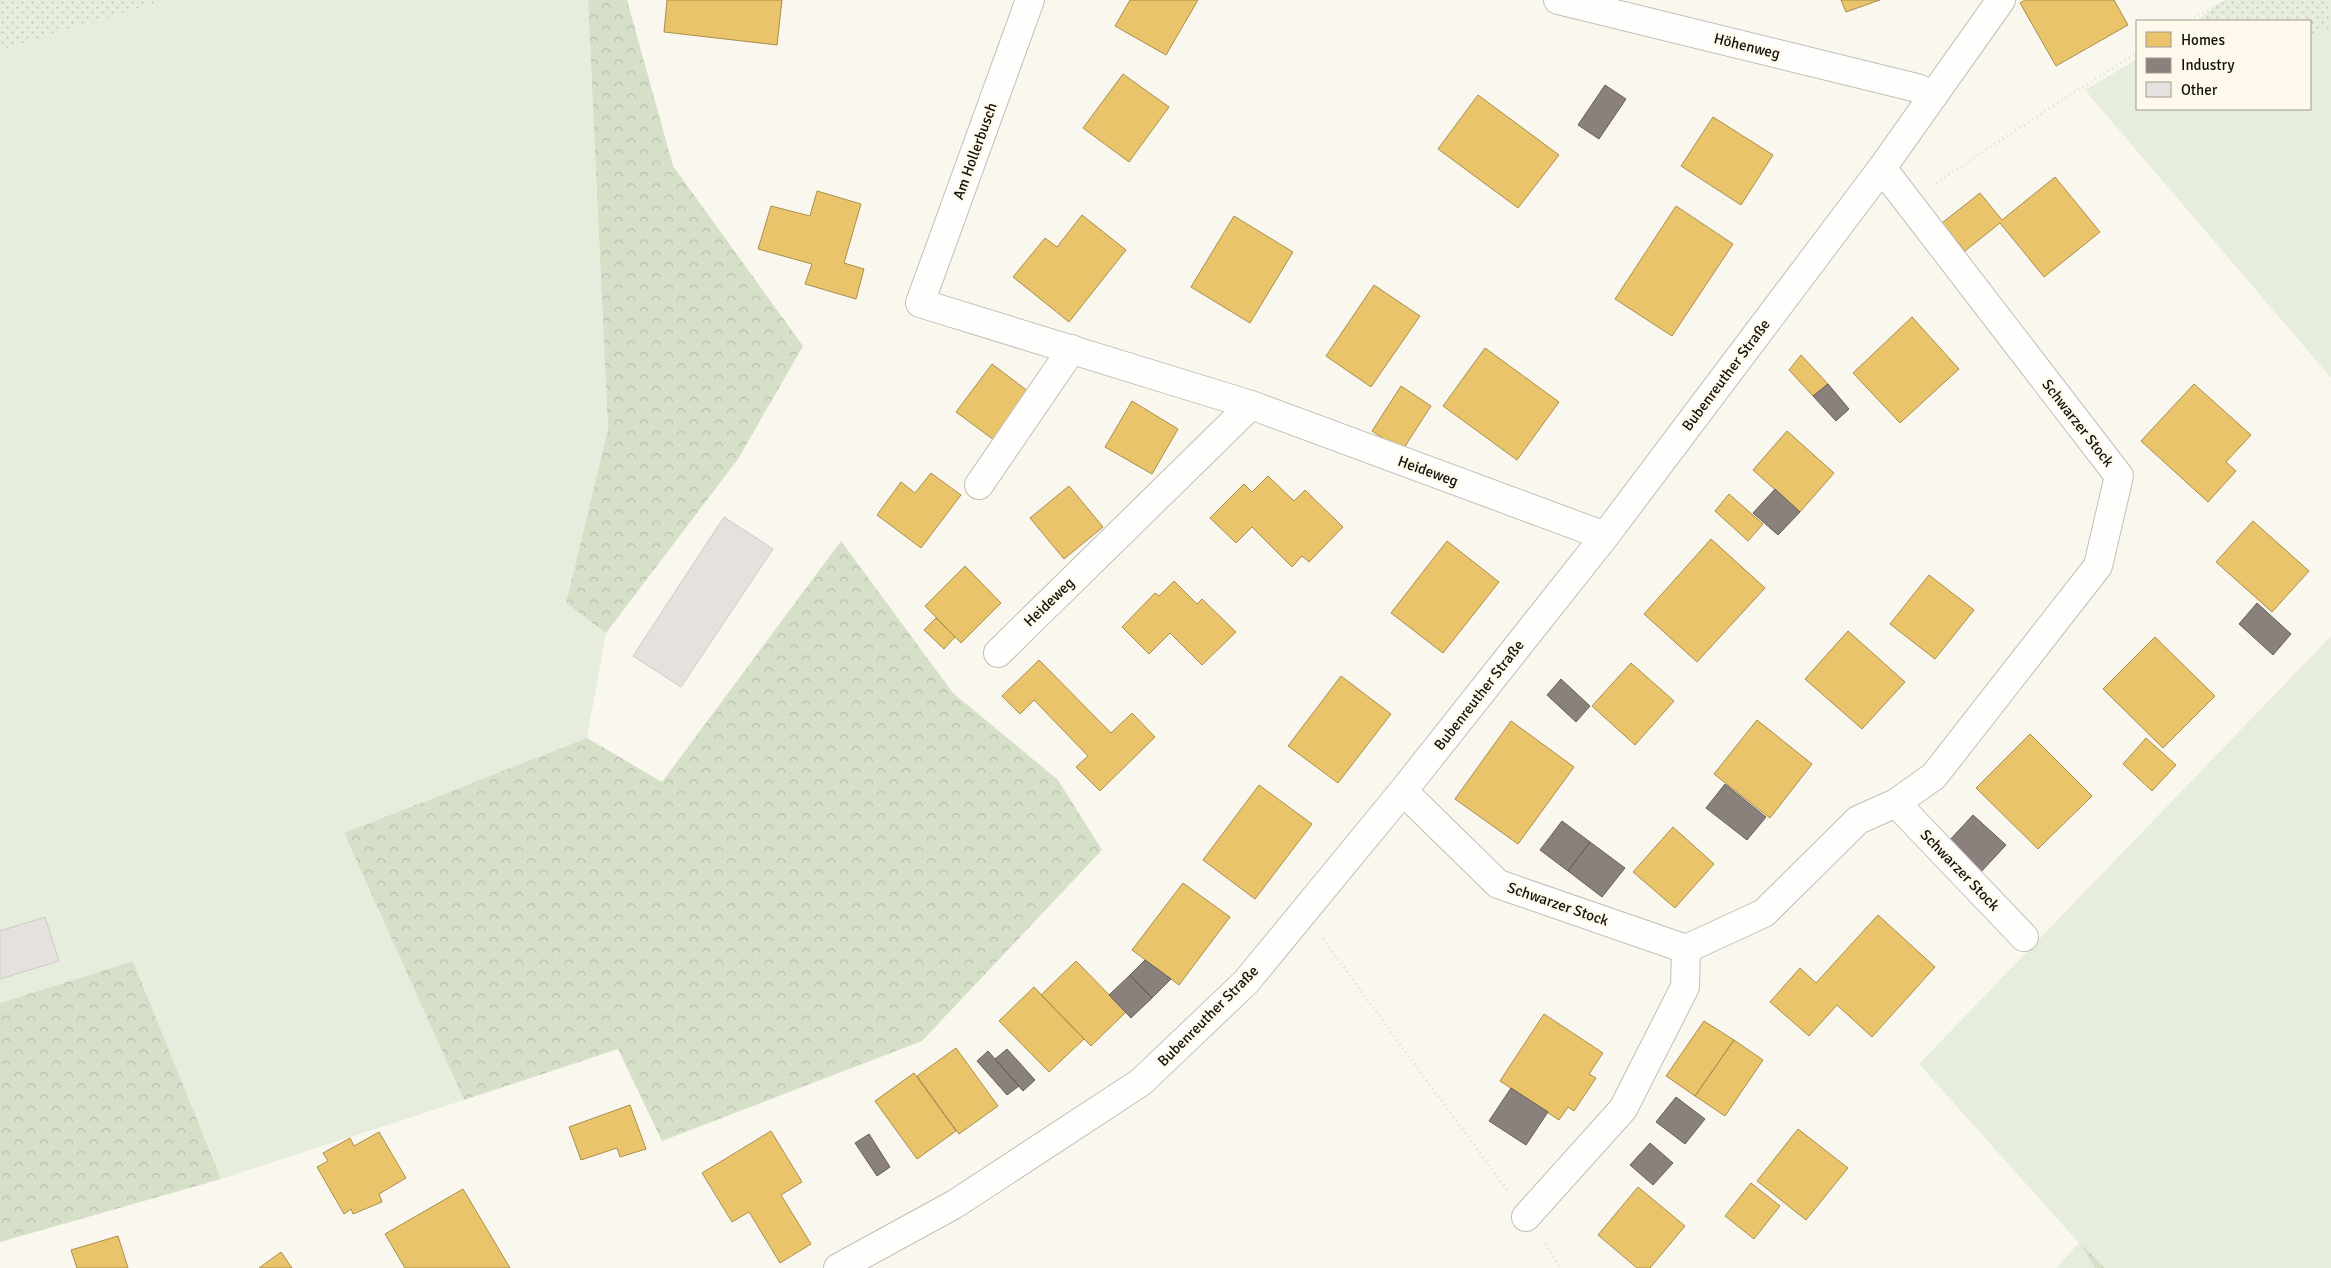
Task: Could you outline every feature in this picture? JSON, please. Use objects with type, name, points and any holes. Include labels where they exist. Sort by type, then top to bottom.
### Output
[{"type":"street","name":"Am Hollerbusch","points":[[920,303],[1030,0]]},
{"type":"street","name":"Höhenweg","points":[[1558,0],[1917,88],[1934,96]]},
{"type":"street","name":"Bubenreuther Straße","points":[[838,1268],[955,1204],[1141,1082],[1246,982],[1403,791],[1605,536],[1882,168],[2001,0]]},
{"type":"street","name":"Schwarzer Stock","points":[[1403,791],[1498,884],[1686,949],[1764,913],[1858,820],[1896,804],[1934,776],[2098,566],[2119,476],[1906,202],[1882,168]]},
{"type":"street","name":"Heideweg","points":[[920,303],[1251,405],[1605,536]]},
{"type":"street","points":[[979,485],[1072,349]]},
{"type":"street","name":"Heideweg","points":[[998,653],[1251,405]]},
{"type":"street","name":"Schwarzer Stock","points":[[1896,804],[2024,937]]},
{"type":"street","points":[[1526,1217],[1623,1109],[1685,987],[1686,949]]},
{"type":"path","points":[[2192,20],[2227,0]]},
{"type":"path","points":[[1906,202],[2067,97],[2136,55]]},
{"type":"path","points":[[1303,912],[1526,1217],[1561,1268]]},
{"type":"green space","points":[[0,0],[166,0],[0,50]]},
{"type":"green space","points":[[166,0],[588,0],[608,429],[566,603],[606,633],[587,738],[344,833],[464,1100],[221,1179],[133,961],[0,1003],[0,50]]},
{"type":"green space","points":[[588,0],[627,0],[673,166],[803,346],[738,459],[606,633],[566,603],[608,429]]},
{"type":"green space","points":[[2227,0],[2331,0],[2331,31],[2328,29],[2311,34],[2311,20],[2198,20],[2218,4]]},
{"type":"green space","points":[[2328,29],[2331,31],[2331,378],[2085,90],[2136,60],[2136,110],[2311,110],[2311,34]]},
{"type":"green space","points":[[841,541],[953,693],[1058,780],[1102,850],[922,1041],[662,1141],[618,1049],[464,1100],[344,833],[587,738],[662,782]]},
{"type":"green space","points":[[2331,636],[2331,1268],[2105,1268],[2082,1245],[2095,1268],[2056,1268],[2079,1243],[1919,1064]]},
{"type":"green space","points":[[133,961],[221,1179],[0,1242],[0,1003]]},
{"type":"green space","points":[[2080,1243],[2105,1268],[2095,1268]]},
{"type":"building: Homes","points":[[667,0],[782,0],[777,45],[664,32]]},
{"type":"building: Homes","points":[[1130,0],[1198,0],[1166,55],[1115,26]]},
{"type":"building: Homes","points":[[1841,0],[1880,0],[1846,12]]},
{"type":"building: Homes","points":[[2025,0],[2114,0],[2128,25],[2056,66],[2020,3]]},
{"type":"building: Homes","points":[[1123,74],[1169,107],[1129,162],[1083,128]]},
{"type":"building: Homes","points":[[1478,95],[1559,155],[1518,208],[1438,149]]},
{"type":"building: Homes","points":[[1713,117],[1773,155],[1741,205],[1681,166]]},
{"type":"building: Homes","points":[[2055,177],[2100,232],[2044,277],[2000,223],[1965,251],[1942,223],[1980,193],[2002,220]]},
{"type":"building: Homes","points":[[817,191],[861,204],[844,263],[864,269],[856,299],[805,284],[812,264],[758,249],[771,206],[810,216]]},
{"type":"building: Homes","points":[[1676,206],[1733,244],[1672,336],[1615,299]]},
{"type":"building: Homes","points":[[1082,215],[1126,250],[1069,322],[1013,277],[1045,238],[1057,247]]},
{"type":"building: Homes","points":[[1234,216],[1293,252],[1250,323],[1191,287]]},
{"type":"building: Homes","points":[[1374,285],[1420,316],[1371,387],[1326,356]]},
{"type":"building: Homes","points":[[1912,317],[1959,369],[1900,423],[1853,373]]},
{"type":"building: Homes","points":[[1485,348],[1559,402],[1517,460],[1443,406]]},
{"type":"building: Homes","points":[[1801,355],[1828,384],[1813,396],[1789,370]]},
{"type":"building: Homes","points":[[992,364],[1033,395],[998,443],[956,412]]},
{"type":"building: Homes","points":[[2194,384],[2251,435],[2226,462],[2236,471],[2208,502],[2141,441]]},
{"type":"building: Homes","points":[[1401,386],[1431,406],[1402,451],[1372,431]]},
{"type":"building: Homes","points":[[1132,401],[1178,429],[1152,474],[1105,447]]},
{"type":"building: Homes","points":[[1787,431],[1834,473],[1800,512],[1753,470]]},
{"type":"building: Homes","points":[[931,473],[961,495],[921,548],[877,515],[901,482],[915,493]]},
{"type":"building: Homes","points":[[1268,476],[1294,501],[1305,490],[1343,527],[1309,562],[1302,556],[1292,567],[1252,527],[1236,543],[1210,518],[1244,484],[1252,492]]},
{"type":"building: Homes","points":[[1069,486],[1103,527],[1064,559],[1030,518]]},
{"type":"building: Homes","points":[[1729,494],[1763,524],[1748,541],[1715,511]]},
{"type":"building: Homes","points":[[2253,521],[2309,571],[2272,612],[2216,562]]},
{"type":"building: Homes","points":[[1711,539],[1765,588],[1697,662],[1644,614]]},
{"type":"building: Homes","points":[[1447,541],[1499,582],[1443,653],[1391,613]]},
{"type":"building: Homes","points":[[965,566],[1001,603],[961,643],[925,606]]},
{"type":"building: Homes","points":[[1929,575],[1974,610],[1935,659],[1890,624]]},
{"type":"building: Homes","points":[[1174,581],[1197,604],[1202,599],[1236,632],[1202,665],[1170,633],[1149,654],[1122,627],[1155,593],[1159,596]]},
{"type":"building: Homes","points":[[936,618],[955,637],[944,649],[924,630]]},
{"type":"building: Homes","points":[[1848,631],[1905,682],[1862,729],[1805,679]]},
{"type":"building: Homes","points":[[2155,637],[2215,696],[2163,748],[2103,689]]},
{"type":"building: Homes","points":[[1039,660],[1111,733],[1132,713],[1155,737],[1100,791],[1076,767],[1088,756],[1034,700],[1020,714],[1002,696]]},
{"type":"building: Homes","points":[[1631,663],[1674,701],[1635,745],[1592,706]]},
{"type":"building: Homes","points":[[1341,676],[1391,714],[1338,783],[1288,746]]},
{"type":"building: Homes","points":[[1757,720],[1812,764],[1770,818],[1714,774]]},
{"type":"building: Homes","points":[[1511,721],[1574,767],[1518,844],[1455,799]]},
{"type":"building: Homes","points":[[2030,734],[2092,796],[2038,849],[1976,788]]},
{"type":"building: Homes","points":[[2146,738],[2176,765],[2152,791],[2123,764]]},
{"type":"building: Homes","points":[[1259,785],[1312,824],[1255,899],[1203,860]]},
{"type":"building: Homes","points":[[1673,827],[1714,864],[1675,908],[1633,872]]},
{"type":"building: Homes","points":[[1183,883],[1230,917],[1179,985],[1132,950]]},
{"type":"building: Homes","points":[[1878,915],[1935,967],[1872,1037],[1837,1005],[1809,1036],[1770,1002],[1800,968],[1816,983]]},
{"type":"building: Homes","points":[[1076,961],[1126,1012],[1091,1046],[1041,995]]},
{"type":"building: Homes","points":[[1034,987],[1084,1039],[1049,1072],[999,1021]]},
{"type":"building: Homes","points":[[1544,1014],[1603,1053],[1589,1074],[1596,1078],[1574,1111],[1568,1107],[1559,1120],[1500,1081]]},
{"type":"building: Homes","points":[[1704,1021],[1734,1040],[1695,1096],[1666,1076]]},
{"type":"building: Homes","points":[[1734,1040],[1763,1060],[1725,1116],[1695,1096]]},
{"type":"building: Homes","points":[[956,1048],[998,1106],[959,1134],[917,1076]]},
{"type":"building: Homes","points":[[914,1073],[956,1131],[917,1159],[875,1101]]},
{"type":"building: Homes","points":[[630,1105],[646,1149],[620,1157],[617,1148],[581,1160],[569,1127]]},
{"type":"building: Homes","points":[[1798,1129],[1848,1168],[1806,1220],[1757,1181]]},
{"type":"building: Homes","points":[[771,1131],[802,1182],[781,1195],[811,1244],[780,1263],[749,1212],[732,1222],[702,1173]]},
{"type":"building: Homes","points":[[379,1132],[406,1178],[379,1194],[382,1202],[353,1214],[351,1209],[344,1214],[317,1167],[328,1161],[323,1153],[350,1138],[354,1146]]},
{"type":"building: Homes","points":[[1751,1183],[1780,1206],[1754,1239],[1725,1216]]},
{"type":"building: Homes","points":[[1638,1187],[1685,1226],[1650,1268],[1637,1268],[1598,1235]]},
{"type":"building: Homes","points":[[463,1189],[510,1268],[405,1268],[385,1234]]},
{"type":"building: Homes","points":[[118,1236],[128,1268],[77,1268],[71,1250]]},
{"type":"building: Homes","points":[[281,1252],[292,1268],[259,1268]]},
{"type":"building: Industry","points":[[1605,85],[1626,99],[1599,139],[1578,125]]},
{"type":"building: Industry","points":[[1828,384],[1849,409],[1836,421],[1813,396]]},
{"type":"building: Industry","points":[[1775,489],[1800,512],[1778,535],[1753,513]]},
{"type":"building: Industry","points":[[2257,603],[2291,634],[2273,655],[2239,624]]},
{"type":"building: Industry","points":[[1561,679],[1590,706],[1576,722],[1547,695]]},
{"type":"building: Industry","points":[[1725,784],[1766,817],[1747,840],[1706,808]]},
{"type":"building: Industry","points":[[1973,815],[2006,845],[1980,873],[1947,843]]},
{"type":"building: Industry","points":[[1562,821],[1590,842],[1568,871],[1540,850]]},
{"type":"building: Industry","points":[[1590,842],[1625,868],[1602,897],[1568,871]]},
{"type":"building: Industry","points":[[1145,960],[1171,979],[1152,998],[1130,975]]},
{"type":"building: Industry","points":[[1130,975],[1152,998],[1131,1018],[1109,995]]},
{"type":"building: Industry","points":[[1007,1049],[1035,1080],[1023,1091],[995,1059]]},
{"type":"building: Industry","points":[[988,1051],[1019,1086],[1007,1095],[977,1061]]},
{"type":"building: Industry","points":[[1511,1088],[1548,1112],[1526,1145],[1489,1121]]},
{"type":"building: Industry","points":[[1676,1097],[1705,1119],[1685,1144],[1656,1122]]},
{"type":"building: Industry","points":[[869,1134],[890,1167],[877,1176],[855,1143]]},
{"type":"building: Industry","points":[[1650,1143],[1673,1163],[1653,1185],[1630,1165]]},
{"type":"building: Other","points":[[724,517],[773,549],[681,687],[633,656]]},
{"type":"building: Other","points":[[45,917],[59,961],[0,979],[0,931]]}]
